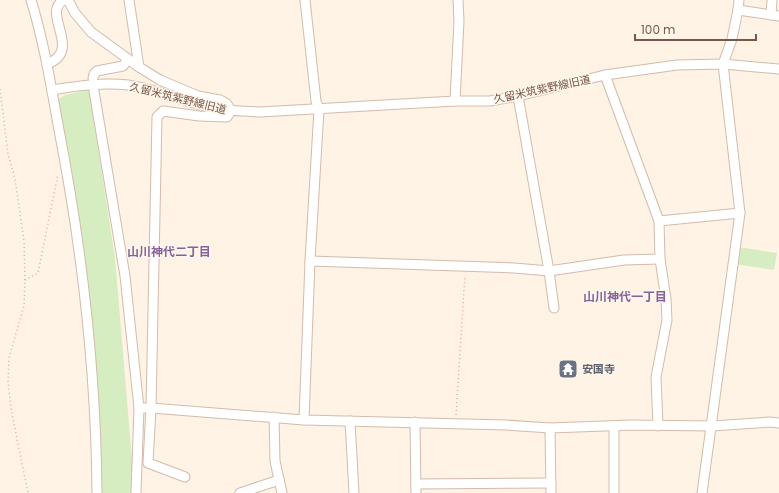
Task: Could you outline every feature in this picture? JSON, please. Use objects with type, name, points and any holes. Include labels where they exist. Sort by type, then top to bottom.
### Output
[{"type":"street","points":[[31,0],[40,28],[65,157],[79,250],[92,362],[98,493]]},
{"type":"street","points":[[47,64],[55,61],[60,54],[63,44],[57,16],[57,8],[59,3],[64,0]]},
{"type":"street","name":"久留米筑紫野線旧道","points":[[68,0],[75,14],[91,32],[139,67],[160,80],[198,96],[220,100],[227,104],[231,111]]},
{"type":"street","points":[[129,0],[139,67]]},
{"type":"street","points":[[304,420],[318,109],[305,0]]},
{"type":"street","points":[[455,102],[459,21],[458,0]]},
{"type":"street","points":[[702,493],[740,213],[723,64],[732,39],[739,0]]},
{"type":"street","points":[[738,10],[775,15],[772,0]]},
{"type":"street","points":[[94,78],[94,74],[97,71],[123,66],[128,59]]},
{"type":"street","name":"久留米筑紫野線旧道","points":[[52,90],[102,84],[127,85],[148,89],[205,106],[231,111],[260,112],[490,101],[518,96],[605,75],[677,65],[723,64],[779,69]]},
{"type":"street","points":[[605,75],[659,221],[660,259],[666,299],[666,320],[656,377],[658,426]]},
{"type":"street","points":[[94,91],[125,276],[138,408],[136,493]]},
{"type":"street","points":[[518,96],[550,271],[554,308]]},
{"type":"street","points":[[185,476],[148,463],[151,408],[157,117],[163,111],[199,116],[227,117],[231,111]]},
{"type":"street","points":[[659,221],[740,213]]},
{"type":"street","points":[[310,261],[514,268],[550,271],[624,260],[660,259]]},
{"type":"street","points":[[138,408],[304,420],[456,423],[550,428],[614,426],[712,426],[770,422],[779,423]]},
{"type":"street","points":[[274,417],[275,461],[282,493]]},
{"type":"street","points":[[350,421],[354,493]]},
{"type":"street","points":[[415,422],[416,489],[484,483],[551,483]]},
{"type":"street","points":[[614,426],[614,493]]},
{"type":"street","points":[[550,428],[551,493]]},
{"type":"street","points":[[240,493],[279,480]]},
{"type":"street","points":[[484,483],[484,493]]},
{"type":"path","points":[[0,89],[8,154],[15,179],[24,241],[24,306],[9,358],[8,381],[11,409],[28,493]]},
{"type":"path","points":[[25,280],[38,273],[58,173]]},
{"type":"path","points":[[456,423],[466,267]]},
{"type":"green space","points":[[89,90],[115,258],[133,472],[133,493],[102,493],[98,410],[88,284],[69,152],[57,100],[65,95]]},
{"type":"green space","points":[[738,247],[777,253],[774,270],[735,264]]},
{"type":"place","name":"安国寺","points":[[568,369]]},
{"type":"district","name":"山川神代二丁目","points":[[169,252]]},
{"type":"district","name":"山川神代一丁目","points":[[625,297]]}]
